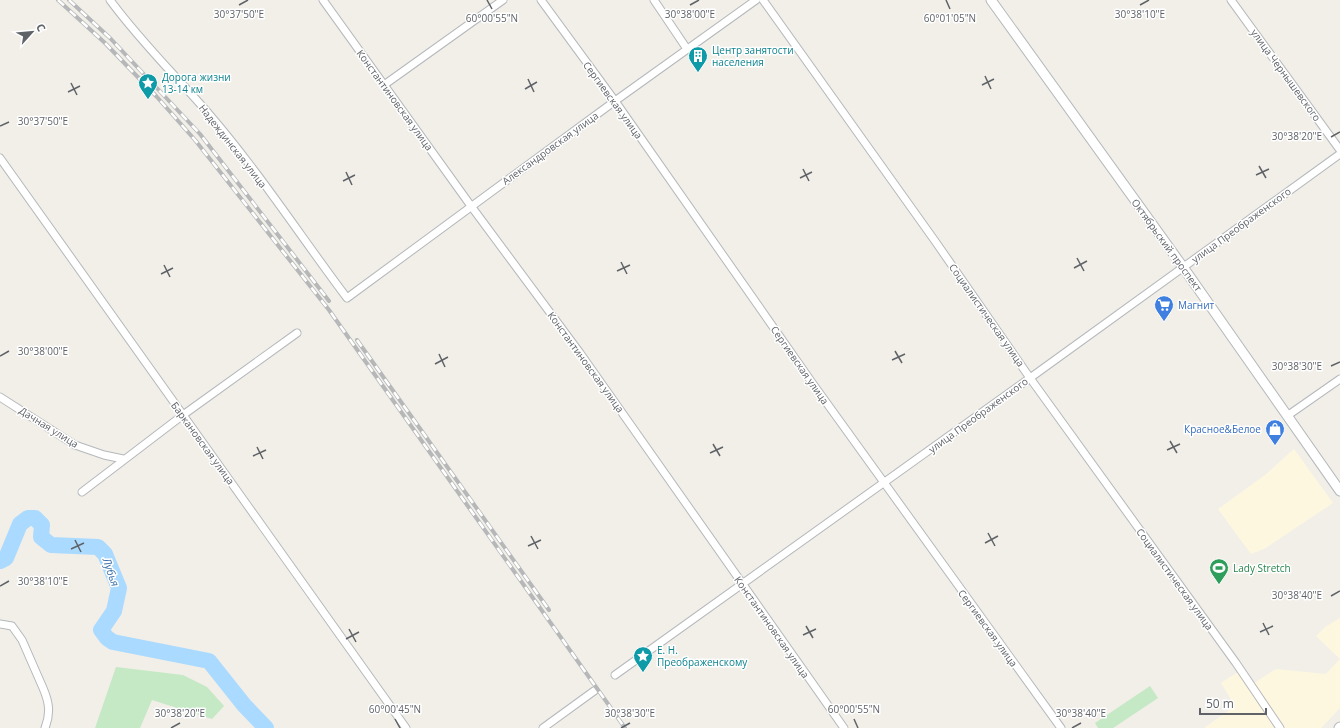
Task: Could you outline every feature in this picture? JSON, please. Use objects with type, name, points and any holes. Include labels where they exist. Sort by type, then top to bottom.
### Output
[{"type":"street","name":"Надеждинская улица","points":[[110,0],[129,26],[209,114],[239,151],[347,298]]},
{"type":"street","name":"Константиновская улица","points":[[323,0],[471,206],[580,353],[844,728]]},
{"type":"street","points":[[384,86],[504,0]]},
{"type":"street","name":"Сергиевская улица","points":[[541,0],[615,101],[884,483],[1061,728]]},
{"type":"street","points":[[654,0],[687,50]]},
{"type":"street","name":"Александровская улица","points":[[347,298],[615,101],[756,0]]},
{"type":"street","name":"Социалистическая улица","points":[[763,0],[935,241],[1030,378],[1236,663],[1280,728]]},
{"type":"street","name":"Октябрьский проспект","points":[[991,0],[1183,267],[1340,491]]},
{"type":"street","name":"улица Чернышевского","points":[[1231,0],[1340,150]]},
{"type":"street","name":"улица Преображенского","points":[[615,675],[1340,154]]},
{"type":"street","name":"Баркановская улица","points":[[0,158],[406,728]]},
{"type":"street","points":[[82,492],[123,459],[297,333]]},
{"type":"street","points":[[1287,416],[1340,379]]},
{"type":"street","name":"Дачная улица","points":[[0,397],[75,445],[104,455],[123,459]]},
{"type":"street","points":[[0,624],[12,626],[19,634],[41,682],[49,706],[49,714],[45,728]]},
{"type":"street","points":[[543,728],[594,691]]},
{"type":"shaded area","points":[[1294,449],[1333,503],[1264,549],[1251,554],[1218,509],[1265,475]]},
{"type":"shaded area","points":[[1340,618],[1340,659],[1316,636],[1325,627]]},
{"type":"shaded area","points":[[1340,659],[1340,708],[1321,728],[1285,728],[1254,683],[1276,669],[1326,674]]},
{"type":"shaded area","points":[[1238,672],[1275,728],[1204,728],[1235,706],[1221,683]]},
{"type":"green space","points":[[116,667],[183,675],[207,687],[224,706],[212,719],[152,700],[140,728],[95,728]]},
{"type":"green space","points":[[1150,686],[1158,698],[1113,728],[1098,728],[1095,723]]},
{"type":"waterway","name":"Лубья","points":[[0,561],[6,558],[20,524],[28,518],[35,518],[42,525],[41,537],[51,545],[98,547],[105,554],[119,588],[114,611],[101,630],[107,638],[113,642],[209,661],[244,705],[266,728]]},
{"type":"railway","points":[[58,0],[105,43],[157,97],[195,140],[329,310],[625,728]]},
{"type":"railway","points":[[69,0],[110,38],[200,134],[329,301]]},
{"type":"railway","points":[[357,340],[549,610]]},
{"type":"place","name":"Центр занятости населения","points":[[698,73]]},
{"type":"place","name":"Дорога жизни 13-14 км","points":[[148,100]]},
{"type":"place","name":"Магнит","points":[[1164,322]]},
{"type":"place","name":"Красное&Белое","points":[[1275,446]]},
{"type":"place","name":"Lady Stretch","points":[[1219,585]]},
{"type":"place","name":"Е. Н. Преображенскому","points":[[643,673]]}]
